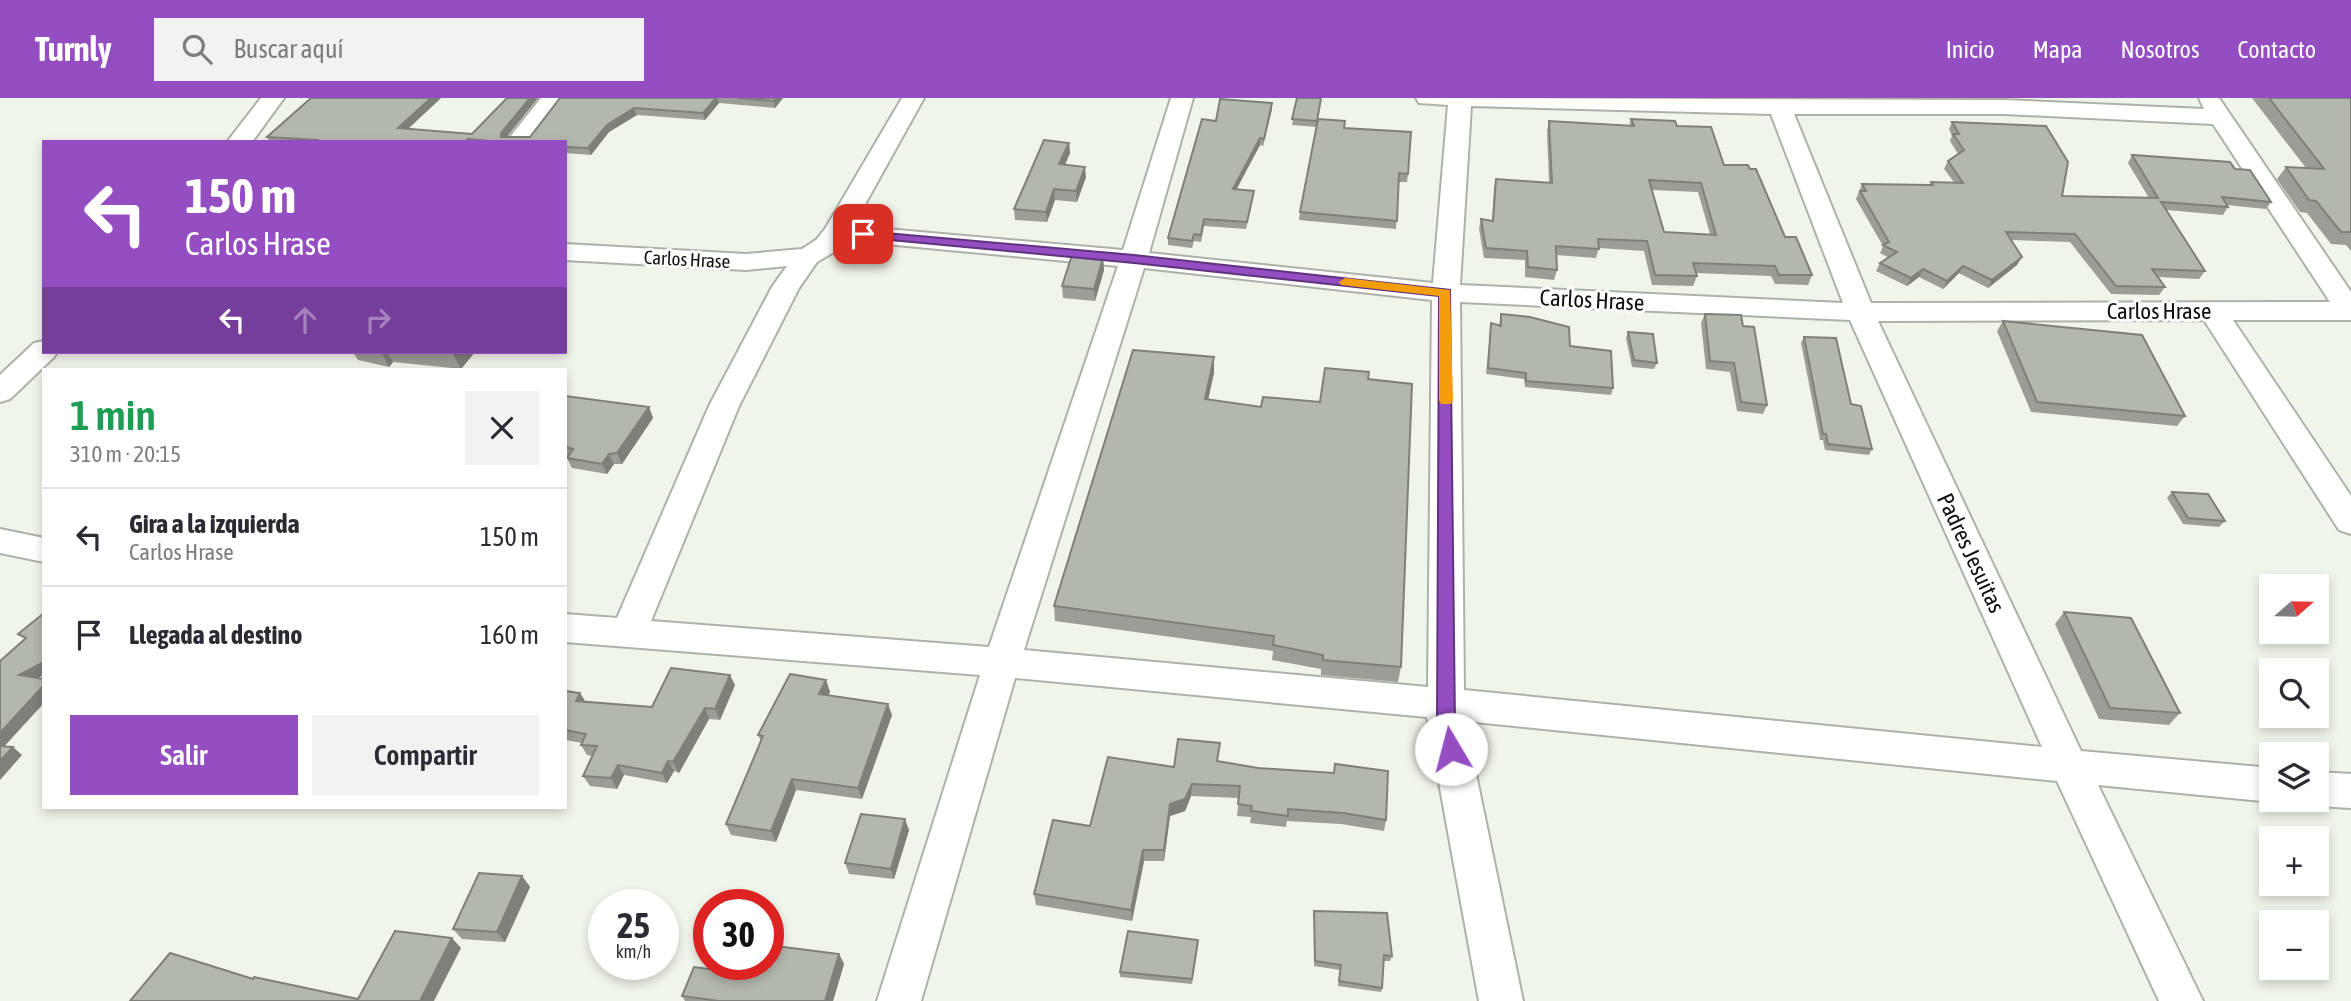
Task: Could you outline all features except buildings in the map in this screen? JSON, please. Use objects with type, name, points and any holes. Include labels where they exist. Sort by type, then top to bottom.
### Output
[{"type":"street","points":[[241,140],[273,98]]},
{"type":"street","points":[[520,140],[553,98]]},
{"type":"street","points":[[628,633],[724,405],[786,287],[808,256],[825,246],[836,232],[913,98]]},
{"type":"street","points":[[899,1001],[1002,663],[1134,259],[1182,98]]},
{"type":"street","points":[[1426,98],[2004,107],[2214,107],[2350,311]]},
{"type":"street","points":[[1460,99],[1446,293],[1446,724],[1501,1001]]},
{"type":"street","name":"Padres Jesuitas","points":[[1777,102],[1861,312],[2070,768],[2181,1001]]},
{"type":"street","name":"Carlos Hrase","points":[[836,232],[1134,259],[1446,293],[1861,312],[2350,311]]},
{"type":"street","name":"Carlos Hrase","points":[[567,252],[746,262],[808,256]]},
{"type":"street","points":[[2211,310],[2351,522]]},
{"type":"street","points":[[0,393],[42,352]]},
{"type":"street","points":[[0,541],[42,550]]},
{"type":"street","points":[[567,628],[1002,663],[1446,703],[2070,768],[2259,784]]},
{"type":"street","points":[[2329,790],[2351,792]]},
{"type":"slow traffic","points":[[1345,282],[1446,293],[1446,400]]},
{"type":"route","points":[[863,234],[1134,259],[1446,293],[1446,724],[1451,749]]}]
